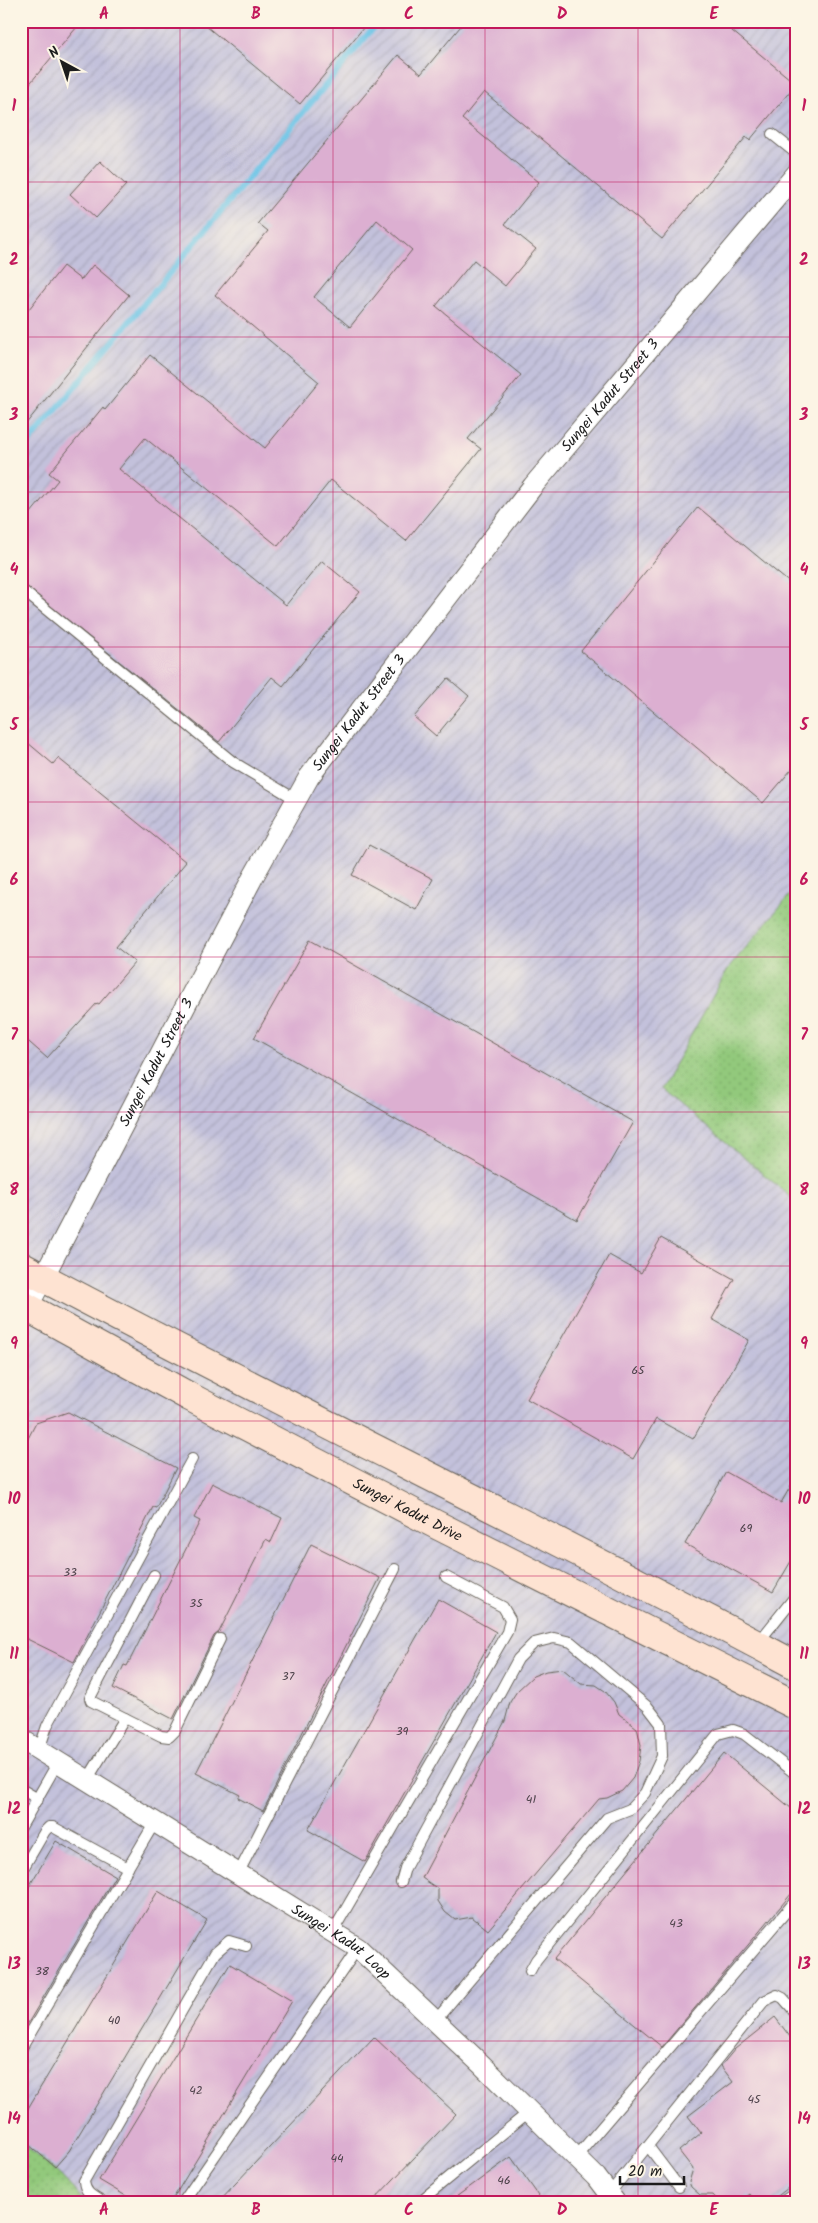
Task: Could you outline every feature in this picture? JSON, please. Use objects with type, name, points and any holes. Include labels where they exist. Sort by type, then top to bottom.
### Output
[{"type":"main road","points":[[33,1273],[797,1666]]},
{"type":"main road","name":"Sungei Kadut Drive","points":[[24,1310],[444,1528],[797,1706]]},
{"type":"street","name":"Sungei Kadut Street 3","points":[[24,1310],[33,1273],[309,778],[533,486],[797,173]]},
{"type":"street","name":"Sungei Kadut Loop","points":[[21,1739],[358,1948],[530,2111],[596,2177],[612,2198]]},
{"type":"lane","points":[[772,134],[797,154]]},
{"type":"lane","points":[[21,589],[233,762],[297,800]]},
{"type":"lane","points":[[39,1750],[48,1726],[192,1459]]},
{"type":"lane","points":[[238,1874],[395,1569]]},
{"type":"lane","points":[[154,1575],[90,1698],[93,1703],[161,1736],[169,1737],[175,1731],[220,1639]]},
{"type":"lane","points":[[332,1933],[507,1632],[510,1619],[504,1607],[446,1576]]},
{"type":"lane","points":[[756,1644],[797,1594]]},
{"type":"lane","points":[[401,1882],[405,1868],[518,1659],[534,1643],[554,1638],[571,1642],[648,1707],[661,1724],[662,1756],[645,1792],[630,1809],[607,1818],[435,2020]]},
{"type":"lane","points":[[87,1780],[125,1718]]},
{"type":"lane","points":[[530,1971],[536,1960],[718,1734],[733,1730],[744,1734],[797,1775]]},
{"type":"lane","points":[[21,1827],[58,1762]]},
{"type":"lane","points":[[21,1789],[38,1799]]},
{"type":"lane","points":[[21,2049],[155,1822]]},
{"type":"lane","points":[[21,1872],[47,1829],[53,1827],[128,1868]]},
{"type":"lane","points":[[576,2157],[797,1899]]},
{"type":"lane","points":[[102,2202],[88,2193],[84,2181],[215,1952],[228,1942],[246,1946]]},
{"type":"lane","points":[[183,2202],[358,1948]]},
{"type":"lane","points":[[612,2198],[648,2146],[764,2001],[777,1995],[783,1998],[797,2014]]},
{"type":"lane","points":[[418,2202],[530,2111]]},
{"type":"lane","points":[[648,2146],[680,2187]]},
{"type":"lane","points":[[782,2202],[797,2192]]},
{"type":"shaded area","points":[[21,21],[797,21],[797,2202],[85,2202],[60,2175],[21,2142]]},
{"type":"green space","points":[[797,886],[797,1202],[661,1089],[728,969]]},
{"type":"green space","points":[[21,2142],[60,2175],[85,2202],[29,2202],[21,2194]]},
{"type":"building","points":[[21,21],[82,21],[21,94]]},
{"type":"building","points":[[200,21],[369,21],[300,104]]},
{"type":"building","points":[[465,21],[720,21],[796,84],[750,140],[746,137],[662,239],[484,92],[462,119],[539,182],[505,224],[536,249],[505,286],[474,260],[436,306],[521,375],[468,439],[481,449],[406,541],[331,480],[278,546],[145,438],[119,469],[286,605],[322,561],[360,592],[283,686],[272,677],[219,742],[21,582],[21,525],[58,480],[49,473],[103,407],[105,410],[150,355],[265,448],[319,382],[215,295],[268,231],[258,223],[398,55],[421,74]],"holes":[[[377,220],[412,250],[350,327],[314,297]]]},
{"type":"building","points":[[100,161],[126,185],[96,218],[70,194]]},
{"type":"building","points":[[93,265],[129,295],[21,430],[21,319],[63,266],[81,280]]},
{"type":"building","points":[[698,507],[797,589],[797,763],[763,803],[581,651]]},
{"type":"building","points":[[448,678],[469,696],[436,736],[414,717]]},
{"type":"building","points":[[21,737],[53,764],[58,758],[186,862],[116,947],[135,962],[99,1004],[97,1003],[47,1058],[21,1035]]},
{"type":"building","points":[[369,845],[433,879],[416,910],[352,875]]},
{"type":"building","points":[[310,940],[633,1122],[577,1220],[254,1038]]},
{"type":"building","points":[[661,1238],[734,1279],[712,1319],[749,1340],[693,1439],[656,1419],[633,1459],[527,1399],[609,1255],[641,1273]]},
{"type":"building","points":[[68,1412],[176,1468],[156,1508],[153,1507],[74,1662],[21,1636],[21,1452],[36,1423]]},
{"type":"building","points":[[726,1472],[781,1503],[797,1475],[797,1551],[773,1592],[685,1544]]},
{"type":"building","points":[[212,1483],[282,1518],[271,1542],[266,1539],[219,1632],[214,1636],[173,1719],[113,1688],[124,1665],[127,1666],[200,1521],[194,1518]]},
{"type":"building","points":[[311,1544],[380,1578],[263,1811],[238,1798],[240,1795],[196,1773]]},
{"type":"building","points":[[438,1599],[496,1632],[365,1862],[308,1830]]},
{"type":"building","points":[[563,1669],[581,1684],[596,1685],[605,1691],[614,1702],[619,1714],[637,1728],[641,1745],[639,1761],[633,1778],[622,1791],[607,1798],[599,1799],[488,1930],[472,1917],[455,1920],[445,1912],[438,1901],[438,1889],[422,1878],[505,1721],[510,1702],[517,1691],[533,1676],[546,1671]]},
{"type":"building","points":[[724,1753],[797,1813],[797,1887],[662,2047],[554,1959]]},
{"type":"building","points":[[56,1841],[115,1876],[21,2035],[21,1900]]},
{"type":"building","points":[[158,1891],[207,1920],[69,2151],[55,2167],[21,2138],[21,2120]]},
{"type":"building","points":[[230,1964],[292,2001],[171,2202],[136,2202],[99,2180]]},
{"type":"building","points":[[775,2017],[797,2046],[797,2181],[770,2202],[755,2202],[749,2194],[739,2202],[719,2202],[713,2195],[700,2195],[691,2187],[689,2182],[693,2169],[679,2151],[701,2133],[688,2116],[733,2082],[721,2066],[735,2049]]},
{"type":"building","points":[[374,2037],[456,2114],[372,2202],[218,2202]]},
{"type":"building","points":[[511,2157],[543,2202],[449,2202]]},
{"type":"waterway","points":[[21,452],[379,21]]}]
